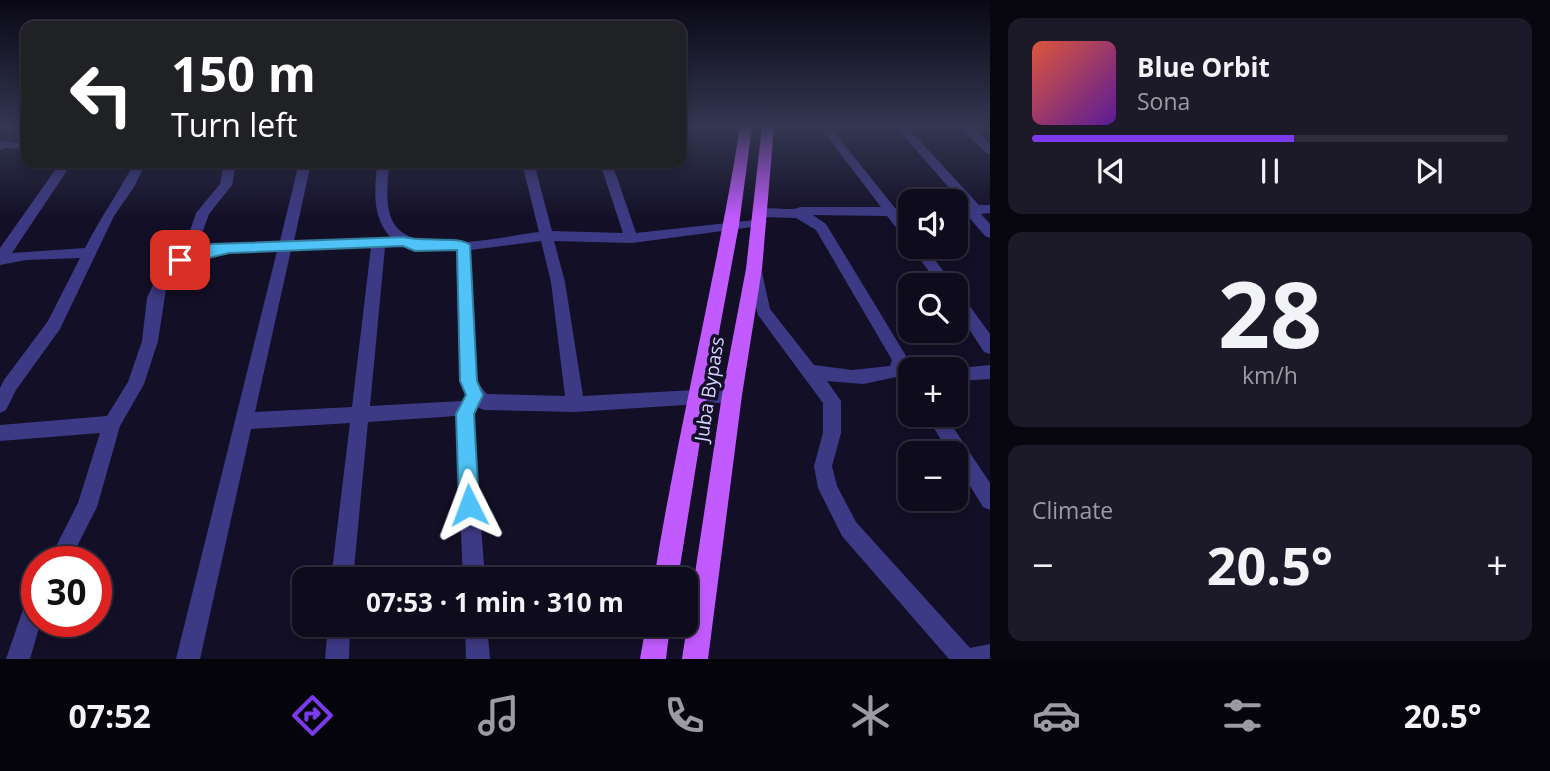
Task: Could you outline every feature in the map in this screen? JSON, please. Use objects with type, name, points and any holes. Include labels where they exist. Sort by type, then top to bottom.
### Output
[{"type":"main road","name":"Juba Bypass","points":[[668,567],[697,397],[732,225],[742,158]]},
{"type":"main road","name":"Juba Bypass","points":[[695,659],[732,395],[754,269],[765,158]]},
{"type":"main road","points":[[653,659],[656,637]]},
{"type":"street","points":[[849,158],[898,221]]},
{"type":"street","points":[[928,158],[990,233]]},
{"type":"street","points":[[0,259],[63,168]]},
{"type":"street","points":[[0,405],[10,385],[54,325],[137,168]]},
{"type":"street","points":[[66,546],[87,507],[112,424],[135,384],[144,361],[159,287],[192,246],[203,213],[226,185],[229,168]]},
{"type":"street","points":[[188,659],[304,168]]},
{"type":"street","points":[[383,168],[381,215],[388,228],[404,242],[415,246],[463,245],[546,236],[631,238],[732,225],[794,211],[898,213]]},
{"type":"street","points":[[529,168],[558,282],[575,404]]},
{"type":"street","points":[[608,168],[631,238]]},
{"type":"street","points":[[794,211],[807,216],[821,228],[898,357]]},
{"type":"street","points":[[183,257],[212,249],[404,242]]},
{"type":"street","points":[[343,567],[379,243]]},
{"type":"street","points":[[463,245],[471,402],[465,430],[473,567]]},
{"type":"street","points":[[0,259],[26,255],[90,253]]},
{"type":"street","points":[[927,259],[938,273]]},
{"type":"street","points":[[754,269],[763,311],[832,401],[832,433],[824,466],[828,488],[849,529],[964,659]]},
{"type":"street","points":[[968,315],[990,347]]},
{"type":"street","points":[[809,371],[846,378],[880,377],[896,371],[898,366]]},
{"type":"street","points":[[968,373],[990,372]]},
{"type":"street","points":[[244,421],[361,414],[471,402],[575,404],[732,395]]},
{"type":"street","points":[[0,433],[112,424]]},
{"type":"street","points":[[943,427],[990,500]]},
{"type":"street","points":[[18,659],[25,637]]},
{"type":"street","points":[[337,659],[338,637]]},
{"type":"street","points":[[477,637],[478,659]]},
{"type":"street","points":[[971,659],[990,656]]},
{"type":"route","points":[[180,260],[212,249],[229,248],[404,242],[415,246],[463,245],[468,381],[475,395],[465,414],[469,505]]}]
